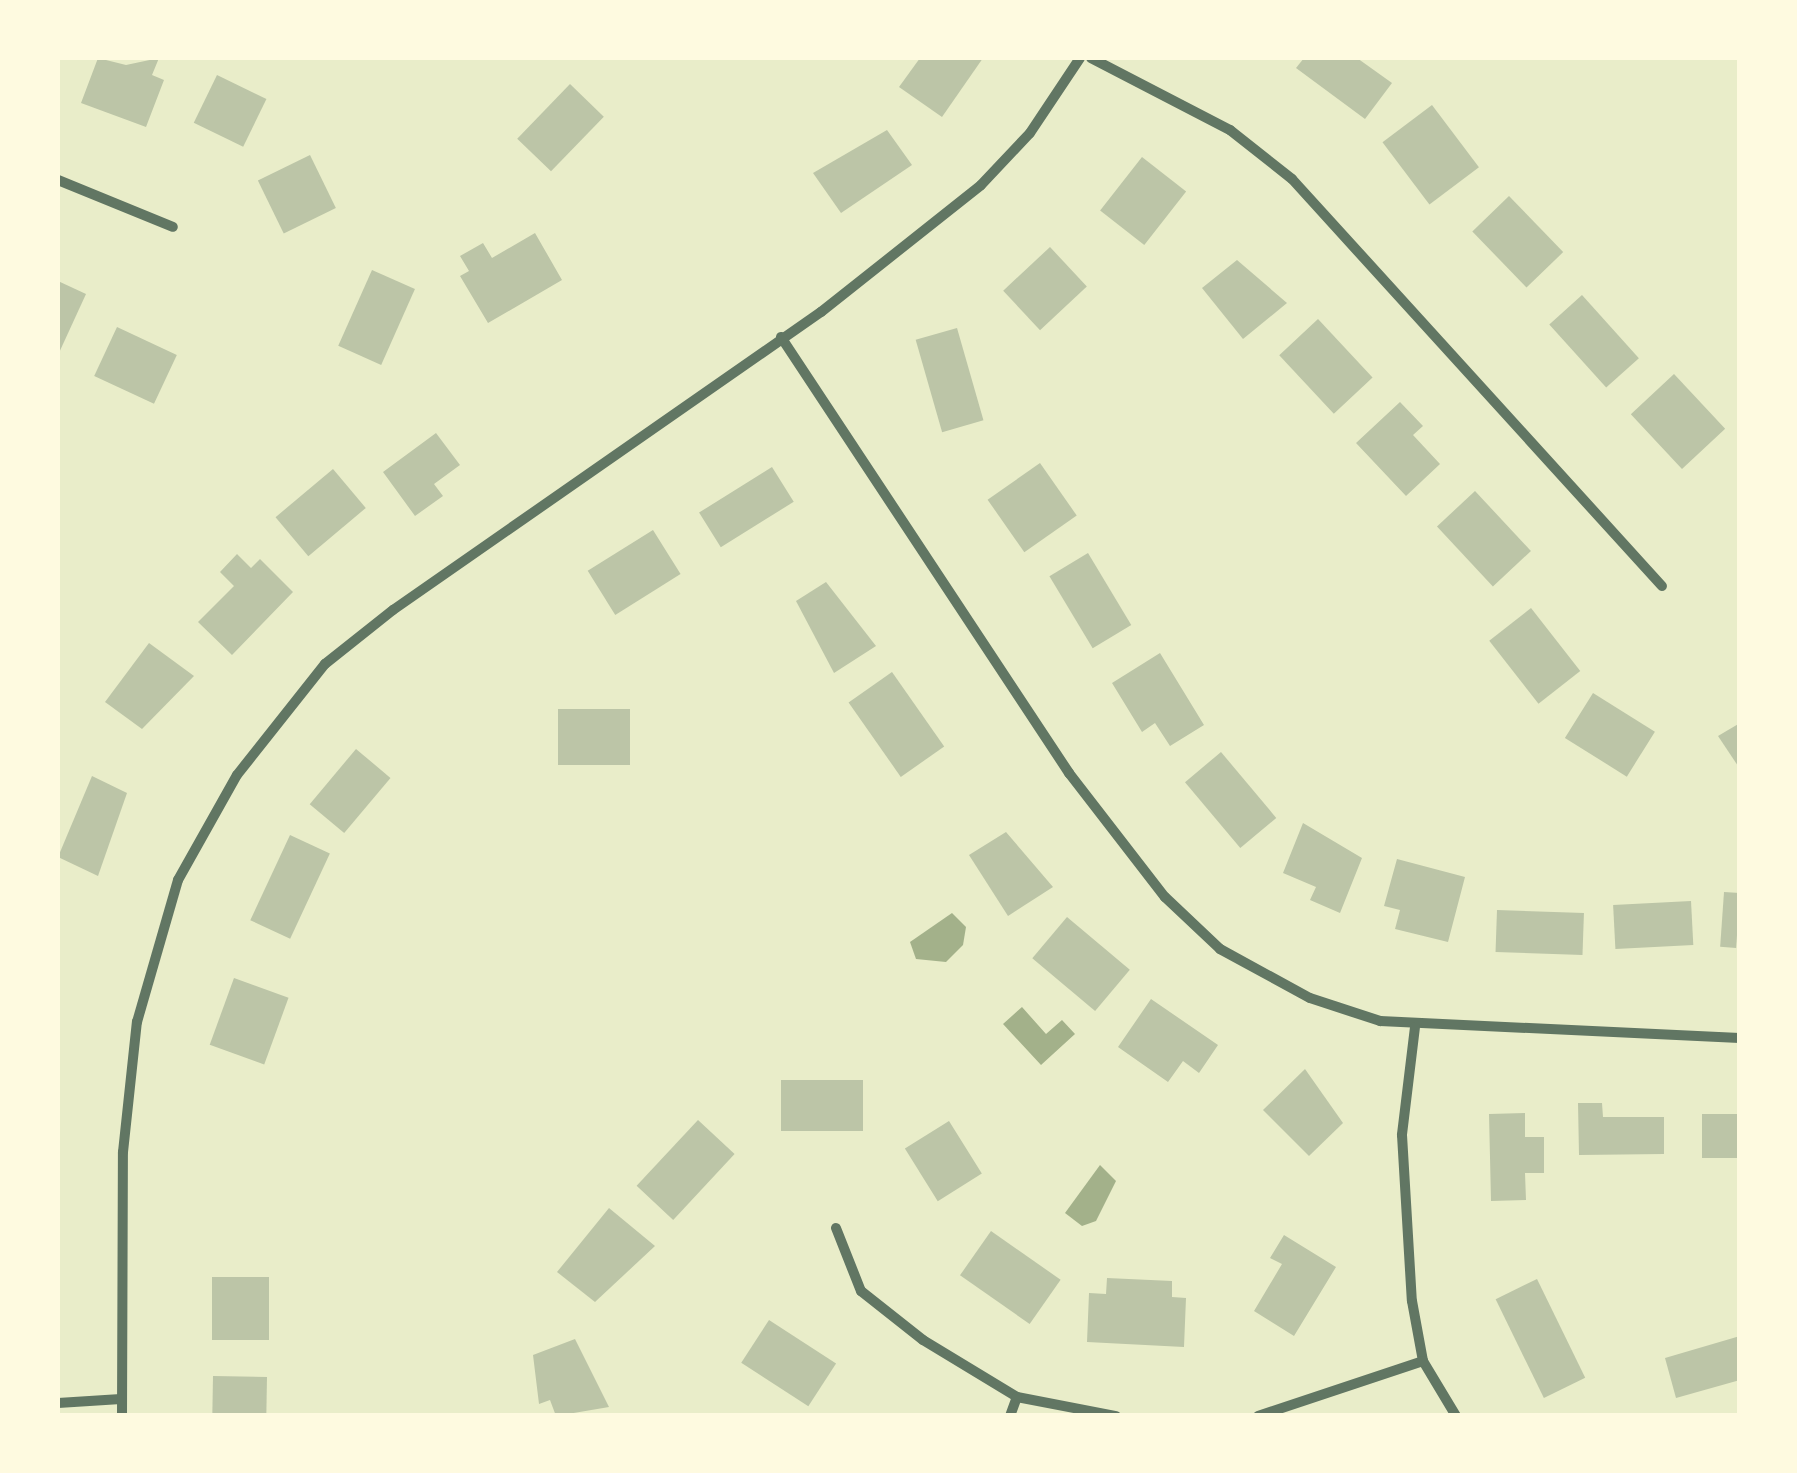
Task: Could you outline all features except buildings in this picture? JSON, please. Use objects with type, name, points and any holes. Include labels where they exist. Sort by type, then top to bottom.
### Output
[{"type":"street","points":[[122,1416],[134,1038],[172,898],[214,811],[325,664],[782,337],[981,185],[1030,133],[1080,58]]},
{"type":"street","points":[[1090,58],[1230,130],[1292,179],[1662,586]]},
{"type":"street","points":[[58,180],[173,227]]},
{"type":"street","points":[[782,337],[1047,741],[1165,897],[1220,949],[1273,979],[1415,1026],[1740,1038]]},
{"type":"street","points":[[1415,1026],[1402,1151],[1424,1361],[1456,1416]]},
{"type":"street","points":[[836,1228],[861,1291],[1017,1397],[1116,1416]]},
{"type":"street","points":[[1258,1416],[1424,1361]]},
{"type":"street","points":[[1010,1416],[1017,1397]]},
{"type":"street","points":[[58,1403],[121,1399]]},
{"type":"shaded area","points":[[952,913],[966,927],[963,945],[946,962],[916,959],[910,942]]},
{"type":"shaded area","points":[[1022,1007],[1046,1034],[1062,1020],[1075,1034],[1041,1065],[1003,1024]]},
{"type":"shaded area","points":[[1100,1165],[1116,1181],[1096,1221],[1082,1226],[1065,1213]]}]
